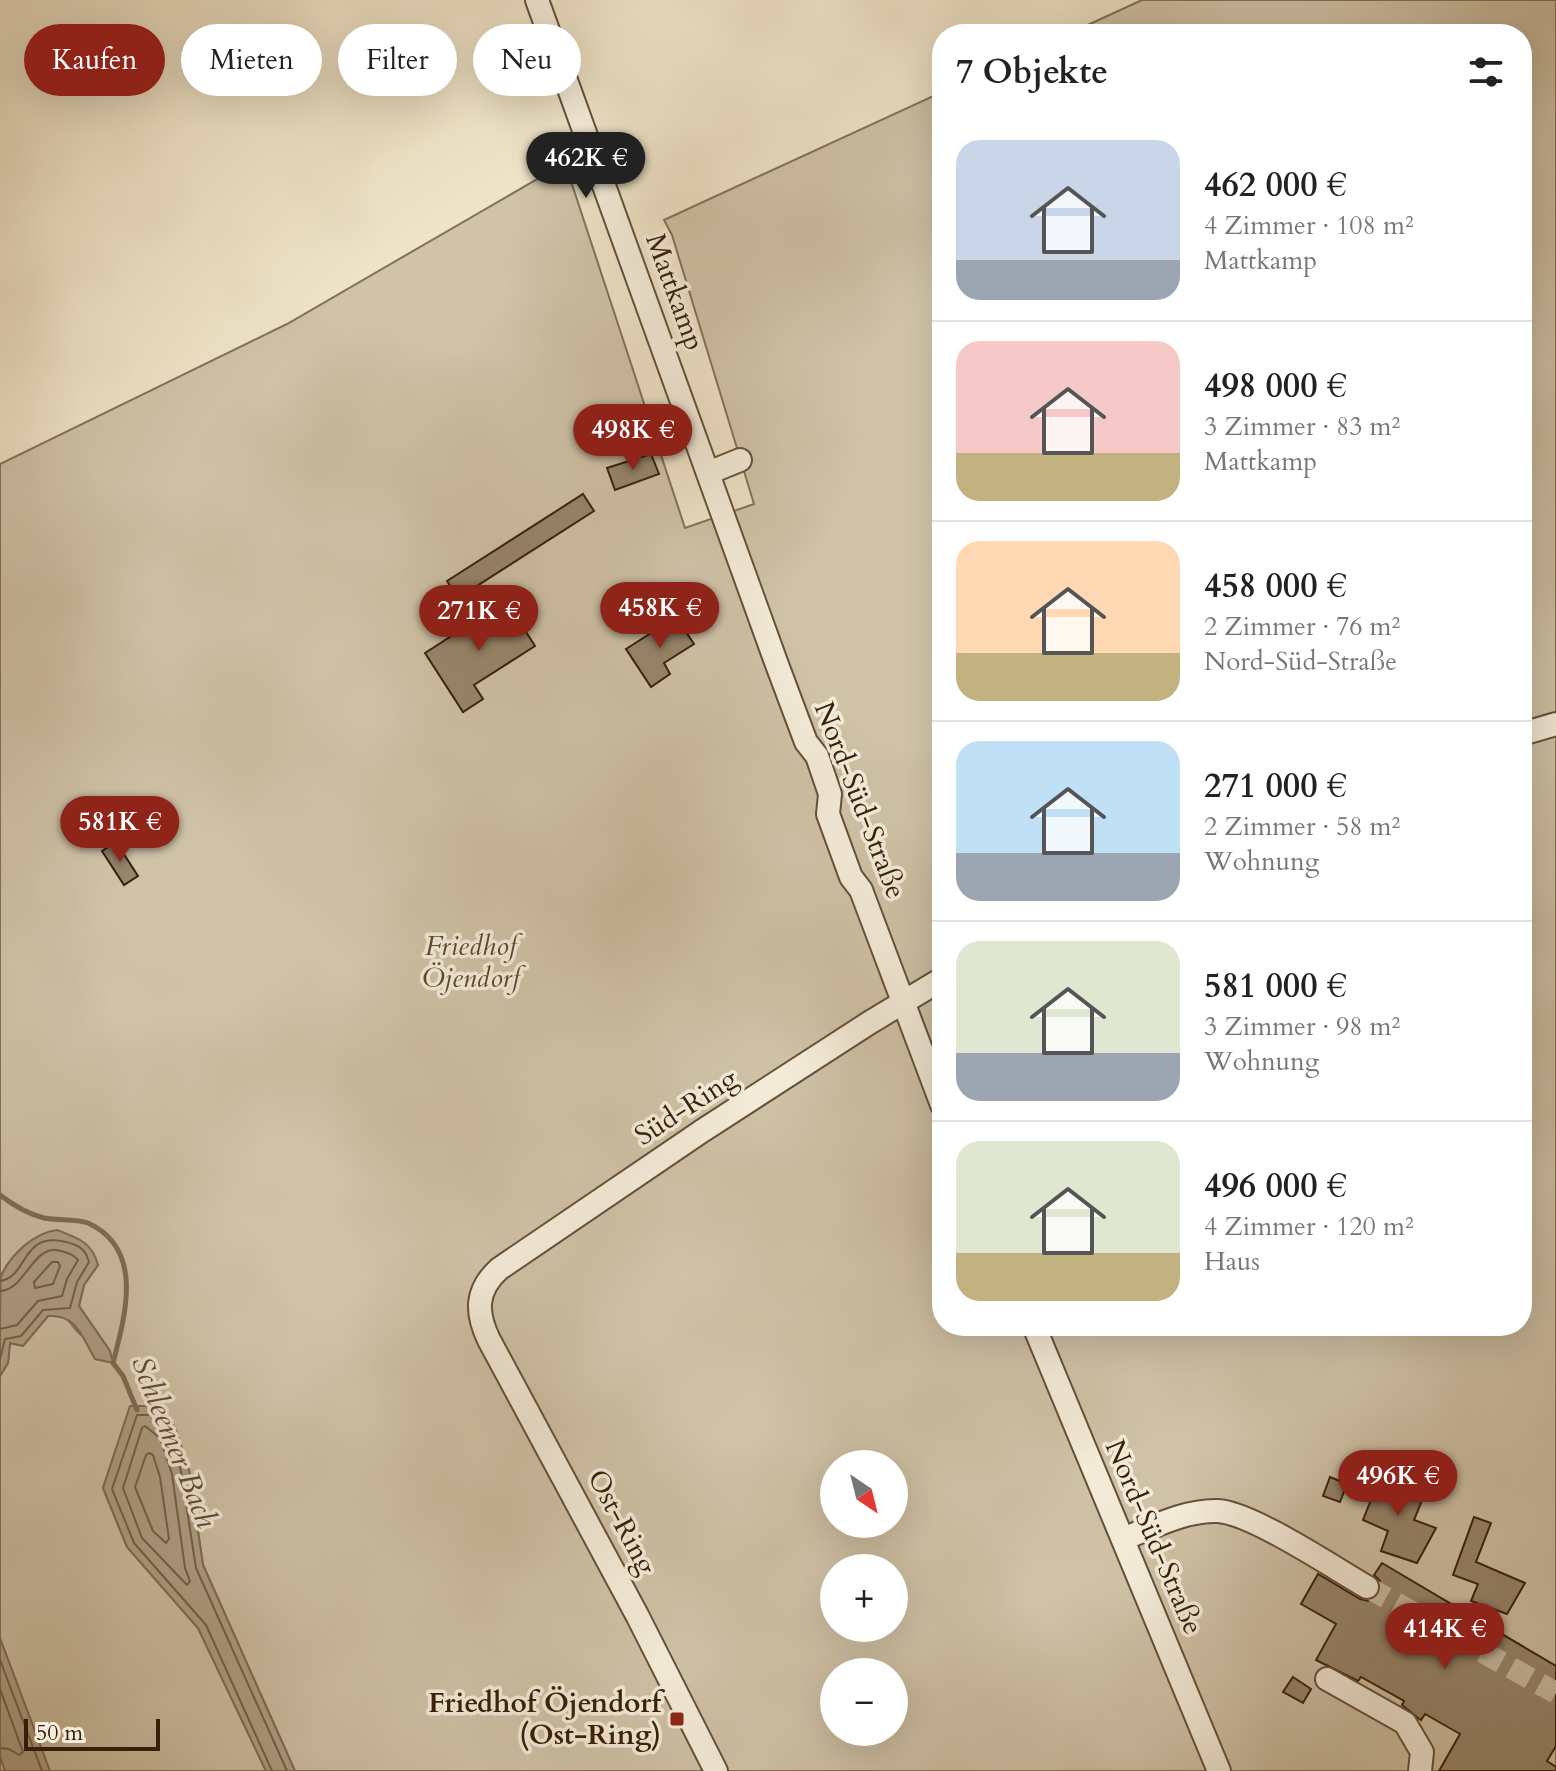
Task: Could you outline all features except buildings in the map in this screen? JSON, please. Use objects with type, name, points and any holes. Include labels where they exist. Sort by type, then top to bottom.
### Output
[{"type":"street","name":"Mattkamp","points":[[537,0],[723,515]]},
{"type":"street","points":[[708,473],[740,460]]},
{"type":"street","name":"Nord-Süd-Straße","points":[[723,515],[806,742],[817,756],[830,794],[828,814],[851,877],[861,890],[932,1080]]},
{"type":"street","points":[[1532,731],[1556,724]]},
{"type":"street","name":"Süd-Ring","points":[[479,1300],[487,1281],[499,1269],[702,1131],[932,985]]},
{"type":"street","name":"Ost-Ring","points":[[479,1300],[480,1321],[489,1340],[637,1615],[716,1771]]},
{"type":"street","name":"Nord-Süd-Straße","points":[[1038,1336],[1219,1771]]},
{"type":"street","points":[[1123,1539],[1182,1516],[1219,1511],[1251,1520],[1367,1587]]},
{"type":"street","points":[[1327,1679],[1405,1723],[1422,1752],[1420,1771]]},
{"type":"green space","name":"Friedhof Öjendorf","points":[[1142,0],[1556,0],[1556,1771],[295,1771],[203,1565],[189,1470],[130,1407],[103,1488],[127,1547],[198,1628],[266,1771],[0,1771],[0,1376],[8,1363],[10,1343],[23,1346],[48,1316],[65,1317],[83,1337],[110,1351],[79,1306],[84,1285],[98,1265],[22,1248],[0,1277],[0,464],[287,324],[565,163],[685,528],[754,504],[672,235],[664,220],[932,97],[932,1336],[1532,1336],[1532,24],[1090,24]]},
{"type":"water","points":[[57,1230],[83,1242],[95,1257],[98,1265],[84,1285],[79,1306],[110,1351],[113,1363],[95,1359],[72,1323],[58,1316],[48,1316],[23,1346],[10,1343],[8,1363],[0,1376],[1,1276],[24,1246],[40,1235]]},
{"type":"water","points":[[130,1406],[153,1406],[175,1427],[189,1470],[203,1565],[295,1771],[266,1771],[198,1628],[127,1547],[103,1488]]},
{"type":"water","points":[[0,1638],[50,1771],[5,1771],[0,1757]]},
{"type":"waterway","name":"Schleemer Bach","points":[[0,1195],[38,1216],[88,1223],[106,1235],[118,1249],[126,1285],[122,1325],[113,1363],[123,1376],[137,1410]]},
{"type":"tunnel","points":[[1367,1587],[1556,1693]]},
{"type":"place","name":"Friedhof Öjendorf (Ost-Ring)","points":[[677,1719]]}]
